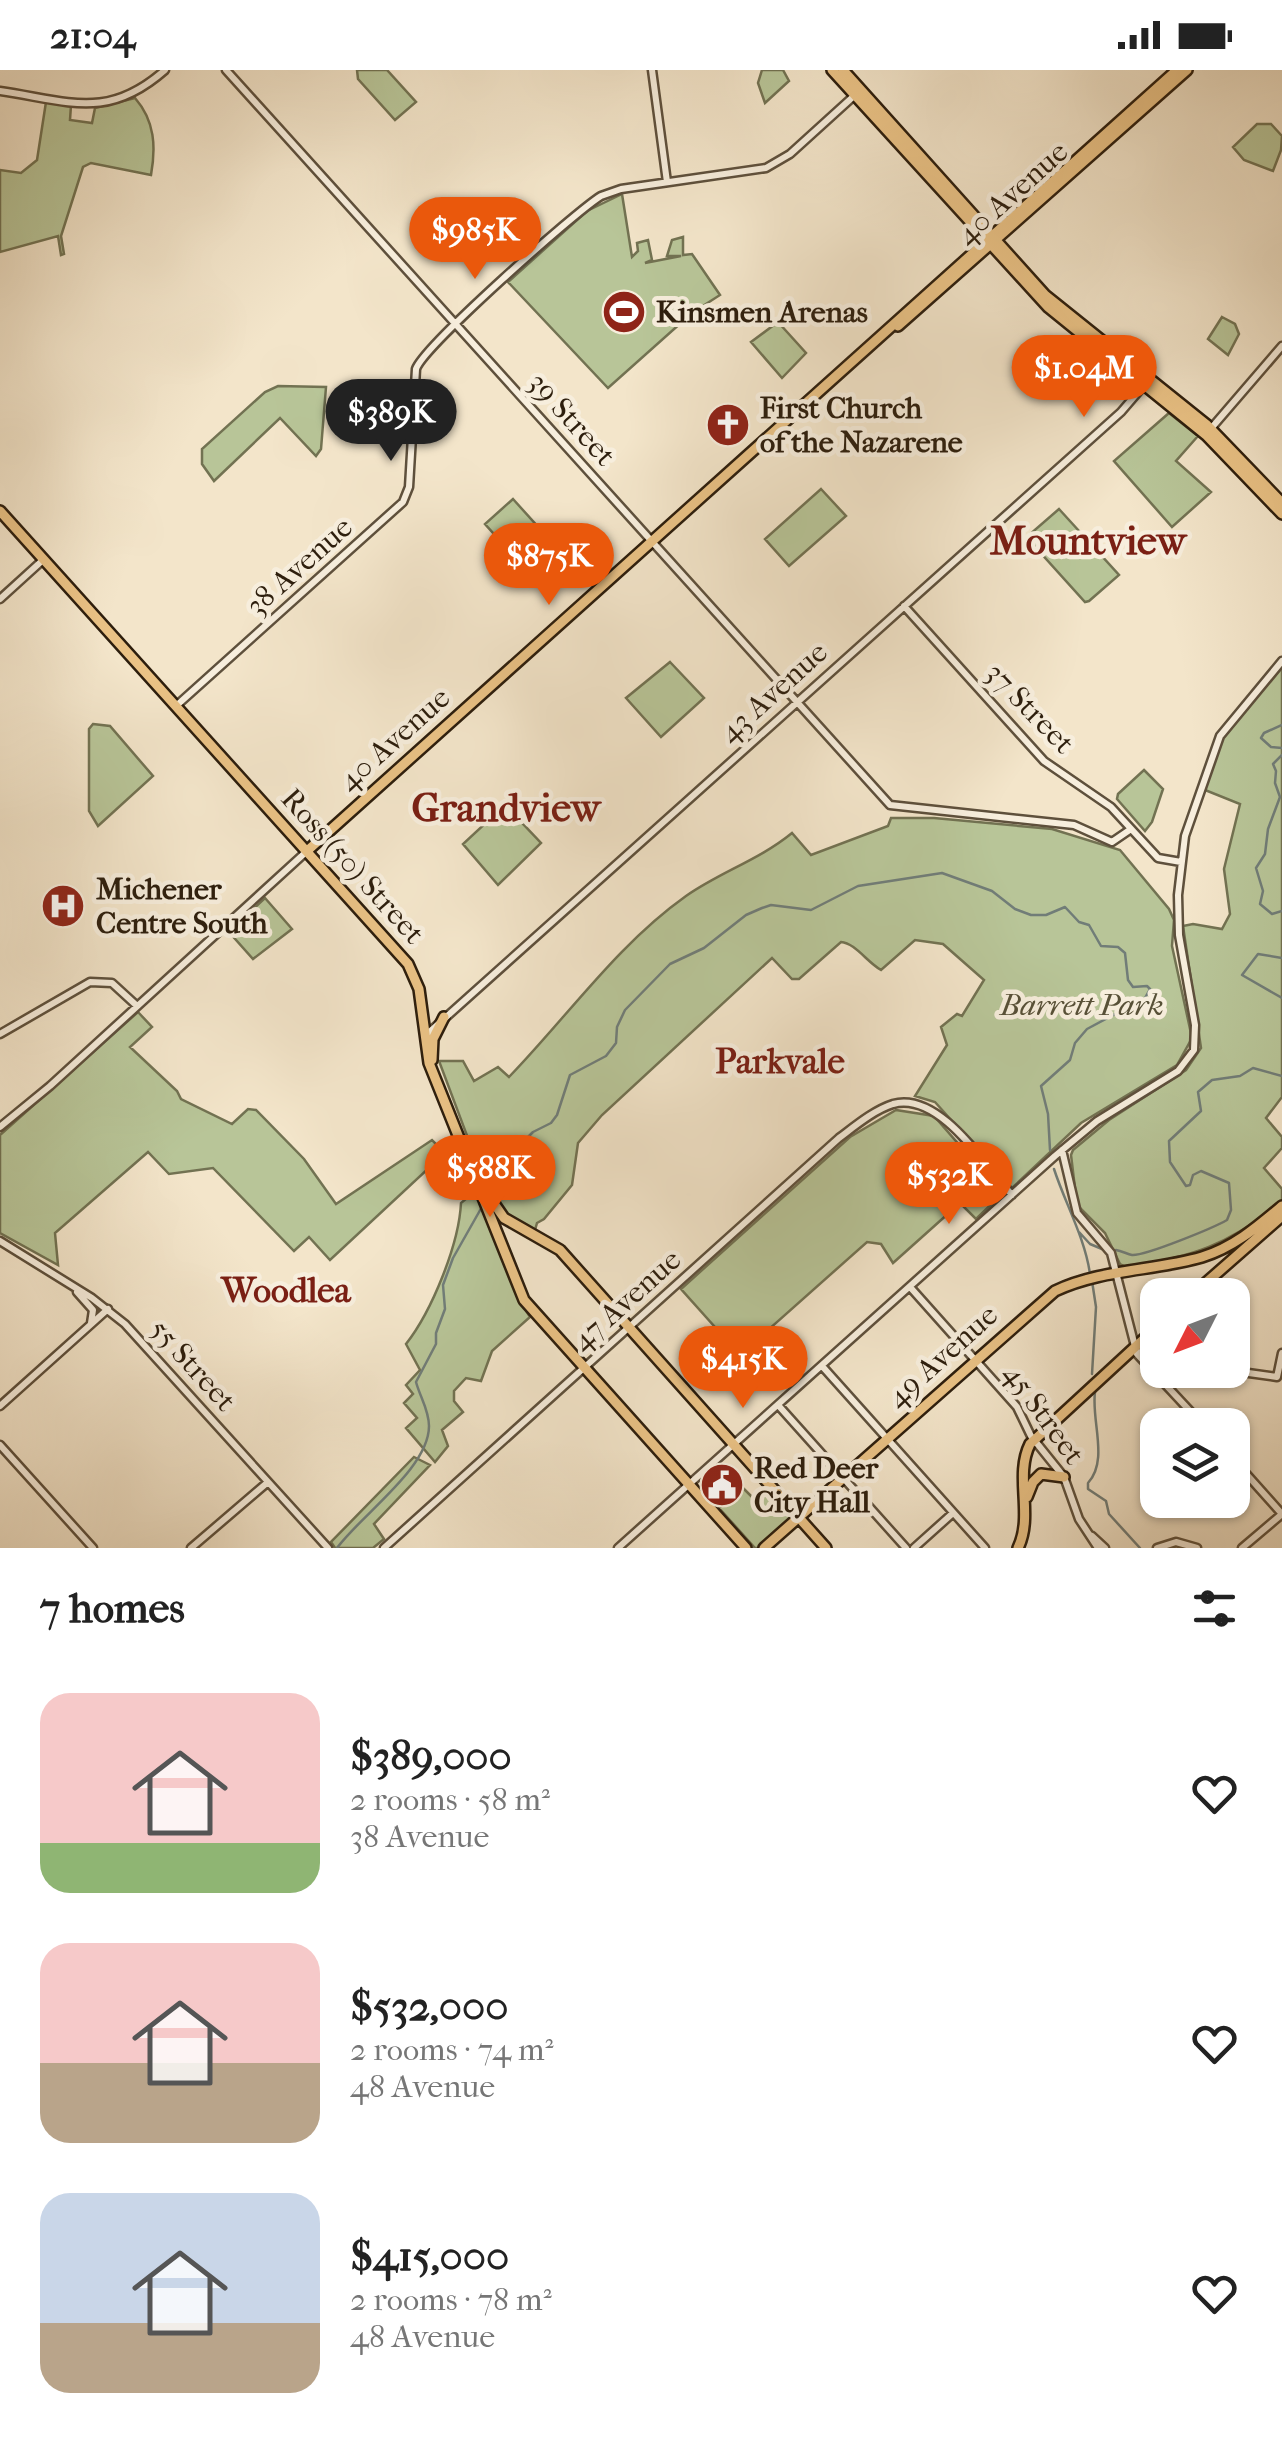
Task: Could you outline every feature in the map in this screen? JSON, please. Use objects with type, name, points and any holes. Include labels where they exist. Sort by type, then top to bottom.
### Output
[{"type":"main road","points":[[832,70],[1062,311],[1209,432],[1282,503]]},
{"type":"main road","points":[[842,70],[858,93]]},
{"type":"main road","name":"40 Avenue","points":[[307,851],[1177,70]]},
{"type":"main road","name":"40 Avenue","points":[[649,544],[1187,70]]},
{"type":"main road","points":[[1009,229],[1006,241],[1018,265]]},
{"type":"main road","points":[[991,240],[1003,259],[1064,321],[1147,382]]},
{"type":"main road","points":[[968,266],[992,255],[1003,259]]},
{"type":"main road","points":[[1209,432],[1282,514]]},
{"type":"main road","name":"Ross (50) Street","points":[[0,511],[406,962],[418,986],[431,1068],[528,1306],[746,1548]]},
{"type":"main road","points":[[422,1005],[431,1020],[444,1017]]},
{"type":"main road","points":[[431,1068],[433,1041],[444,1017]]},
{"type":"main road","points":[[459,1134],[488,1186],[487,1201],[504,1218],[560,1250],[826,1548]]},
{"type":"main road","points":[[478,1163],[476,1182],[488,1186]]},
{"type":"main road","name":"49 Avenue","points":[[764,1548],[1043,1300],[1090,1278],[1183,1261],[1231,1245],[1282,1206]]},
{"type":"main road","points":[[1211,1278],[1282,1216]]},
{"type":"main road","points":[[506,1257],[505,1232],[511,1228],[524,1230]]},
{"type":"main road","points":[[1183,1261],[1207,1265],[1207,1278]]},
{"type":"main road","points":[[1018,1548],[1026,1526],[1025,1456],[1033,1439],[1140,1342]]},
{"type":"main road","points":[[1024,1479],[1041,1474],[1064,1477]]},
{"type":"main road","points":[[1025,1504],[1041,1474]]},
{"type":"street","points":[[0,91],[100,104],[135,94],[165,70]]},
{"type":"street","name":"39 Street","points":[[226,70],[649,544],[883,798],[895,807],[1074,825],[1112,842],[1131,829]]},
{"type":"street","points":[[652,70],[667,182]]},
{"type":"street","name":"38 Avenue","points":[[176,706],[404,502],[416,368],[424,353],[447,332],[596,199],[617,190],[770,166],[790,154],[858,93]]},
{"type":"street","points":[[1209,432],[1282,346]]},
{"type":"street","name":"43 Avenue","points":[[424,1036],[1120,412],[1147,382]]},
{"type":"street","points":[[0,599],[44,559]]},
{"type":"street","name":"37 Street","points":[[904,605],[1044,761],[1107,804],[1158,858],[1182,862]]},
{"type":"street","points":[[618,1548],[1062,1150],[1103,1117],[1178,1072],[1194,1050],[1195,1025],[1178,935],[1185,836],[1217,741],[1282,661]]},
{"type":"street","name":"40 Avenue","points":[[0,1127],[307,851]]},
{"type":"street","points":[[0,1034],[80,986],[97,980],[116,986],[136,1005]]},
{"type":"street","name":"47 Avenue","points":[[384,1548],[839,1138],[887,1106],[908,1102],[940,1115],[1012,1195]]},
{"type":"street","points":[[1062,1150],[1078,1212],[1104,1241],[1116,1273],[1138,1356],[1187,1408]]},
{"type":"street","name":"55 Street","points":[[0,1242],[108,1309],[328,1548]]},
{"type":"street","points":[[69,1284],[92,1308],[90,1324]]},
{"type":"street","name":"45 Street","points":[[910,1287],[1014,1403],[1033,1439],[1064,1477],[1074,1507],[1102,1548]]},
{"type":"street","points":[[0,1406],[108,1309]]},
{"type":"street","points":[[1256,1375],[1270,1370],[1282,1355]]},
{"type":"street","points":[[1250,1374],[1277,1376],[1282,1355]]},
{"type":"street","points":[[822,1366],[985,1548]]},
{"type":"street","points":[[1256,1375],[1265,1379],[1264,1386]]},
{"type":"street","points":[[778,1405],[906,1548]]},
{"type":"street","points":[[0,1445],[93,1548]]},
{"type":"street","points":[[1242,1548],[1282,1514],[1250,1478]]},
{"type":"street","points":[[191,1548],[268,1482]]},
{"type":"street","points":[[914,1548],[953,1512]]},
{"type":"street","points":[[1157,1548],[1176,1542],[1197,1548]]},
{"type":"green space","points":[[357,70],[387,70],[416,102],[395,120],[358,79]]},
{"type":"green space","points":[[762,70],[783,70],[789,81],[765,103],[758,83]]},
{"type":"green space","points":[[135,98],[147,116],[152,135],[151,175],[91,163],[83,167],[61,236],[64,254],[61,255],[58,236],[0,252],[0,170],[21,173],[37,160],[46,102],[71,105],[70,120],[92,123],[95,108]]},
{"type":"green space","points":[[1257,124],[1271,124],[1282,136],[1273,171],[1244,160],[1233,147]]},
{"type":"green space","points":[[622,194],[632,257],[638,251],[637,243],[648,240],[652,260],[645,263],[681,256],[667,256],[672,240],[683,237],[683,255],[692,254],[720,295],[692,313],[608,388],[508,282],[587,211]]},
{"type":"green space","points":[[1222,317],[1235,324],[1239,334],[1228,355],[1208,339]]},
{"type":"green space","points":[[778,322],[806,353],[782,378],[751,342]]},
{"type":"green space","points":[[278,386],[326,387],[321,449],[316,456],[280,418],[214,481],[202,464],[202,449],[265,392]]},
{"type":"green space","points":[[1169,413],[1198,436],[1176,461],[1211,492],[1172,527],[1114,461]]},
{"type":"green space","points":[[821,489],[846,516],[789,566],[765,539]]},
{"type":"green space","points":[[513,499],[549,539],[521,564],[485,524]]},
{"type":"green space","points":[[1059,509],[1119,575],[1089,601],[1085,602],[1029,540],[1029,535]]},
{"type":"green space","points":[[1282,661],[1282,1097],[1266,1118],[1282,1137],[1282,1148],[1264,1168],[1282,1189],[1282,1202],[1244,1229],[1209,1247],[1126,1267],[1120,1264],[1105,1233],[1077,1205],[1071,1155],[1109,1120],[1186,1070],[1201,1048],[1183,926],[1222,929],[1230,914],[1224,869],[1240,804],[1200,788],[1217,741]]},
{"type":"green space","points":[[670,662],[704,698],[661,737],[626,698]]},
{"type":"green space","points":[[93,724],[110,726],[153,776],[98,826],[89,811],[89,729]]},
{"type":"green space","points":[[1144,770],[1163,789],[1145,831],[1117,799]]},
{"type":"green space","points":[[505,805],[541,843],[498,885],[463,844]]},
{"type":"green space","name":"Barrett Park","points":[[891,818],[1052,829],[1120,850],[1174,920],[1172,946],[1192,1038],[1177,1065],[1081,1123],[1012,1188],[935,1102],[915,1096],[947,1045],[941,1027],[957,1014],[962,1016],[984,980],[943,944],[915,940],[881,970],[841,942],[799,979],[792,979],[772,958],[602,1115],[578,1143],[572,1185],[535,1230],[508,1216],[469,1141],[439,1061],[463,1061],[474,1081],[498,1067],[509,1077],[615,959],[686,896],[792,833],[811,855],[888,826]]},
{"type":"green space","points":[[265,898],[292,929],[253,959],[229,932]]},
{"type":"green space","points":[[138,1012],[152,1027],[130,1047],[181,1099],[232,1124],[248,1109],[256,1110],[304,1159],[336,1204],[432,1140],[445,1153],[330,1260],[309,1237],[294,1251],[213,1168],[169,1174],[148,1152],[55,1233],[58,1265],[0,1233],[0,1135]]},
{"type":"green space","points":[[896,1110],[934,1116],[1002,1194],[976,1219],[960,1203],[893,1263],[881,1244],[867,1242],[740,1355],[681,1289],[850,1137]]},
{"type":"green space","points":[[474,1192],[480,1197],[519,1299],[530,1317],[492,1351],[481,1381],[466,1378],[454,1391],[454,1401],[463,1412],[442,1430],[448,1446],[435,1462],[406,1428],[417,1418],[404,1403],[413,1394],[406,1385],[420,1370],[406,1344],[442,1276],[455,1238],[461,1203]]},
{"type":"green space","points":[[414,1457],[430,1465],[374,1524],[384,1539],[373,1548],[335,1548],[331,1542]]},
{"type":"green space","points":[[742,1487],[757,1502],[771,1490],[792,1517],[758,1548],[719,1508]]},
{"type":"waterway","points":[[1282,725],[1261,738],[1271,747],[1282,748]]},
{"type":"waterway","points":[[1282,755],[1273,764],[1280,797],[1268,829],[1265,854],[1256,868],[1263,891],[1260,904],[1272,914],[1282,911]]},
{"type":"waterway","points":[[493,1190],[525,1140],[557,1115],[570,1075],[606,1056],[616,1043],[617,1027],[625,1010],[670,964],[704,948],[746,915],[762,908],[771,905],[811,910],[858,886],[942,873],[992,891],[1015,909],[1031,915],[1046,915],[1065,907],[1079,922],[1089,925],[1101,946],[1118,947],[1125,953],[1128,980],[1133,987],[1150,989],[1145,998],[1087,1029],[1075,1043],[1070,1060],[1041,1086],[1048,1114],[1050,1150]]},
{"type":"waterway","points":[[1282,958],[1258,954],[1242,975],[1282,998]]},
{"type":"waterway","points":[[1116,1250],[1139,1254],[1227,1220],[1231,1210],[1229,1183],[1201,1171],[1186,1186],[1170,1162],[1169,1141],[1201,1111],[1198,1092],[1212,1080],[1240,1076],[1253,1068],[1282,1076]]},
{"type":"waterway","points":[[1054,1169],[1090,1274]]},
{"type":"waterway","points":[[337,1548],[406,1474],[426,1442],[429,1420],[416,1382],[436,1344],[445,1309],[443,1285],[453,1258],[483,1205]]},
{"type":"waterway","points":[[1079,1232],[1090,1244],[1102,1249]]},
{"type":"waterway","points":[[1092,1281],[1096,1307],[1092,1374]]},
{"type":"waterway","points":[[1095,1392],[1098,1452],[1088,1489],[1106,1501],[1109,1514],[1140,1548]]},
{"type":"place","name":"Kinsmen Arenas","points":[[624,312]]},
{"type":"place","name":"First Church of the Nazarene","points":[[728,425]]},
{"type":"place","name":"Michener Centre South","points":[[63,906]]},
{"type":"place","name":"Red Deer City Hall","points":[[722,1485]]},
{"type":"district","name":"Mountview","points":[[1088,540]]},
{"type":"district","name":"Grandview","points":[[506,807]]},
{"type":"district","name":"Parkvale","points":[[780,1061]]},
{"type":"district","name":"Woodlea","points":[[286,1290]]}]
